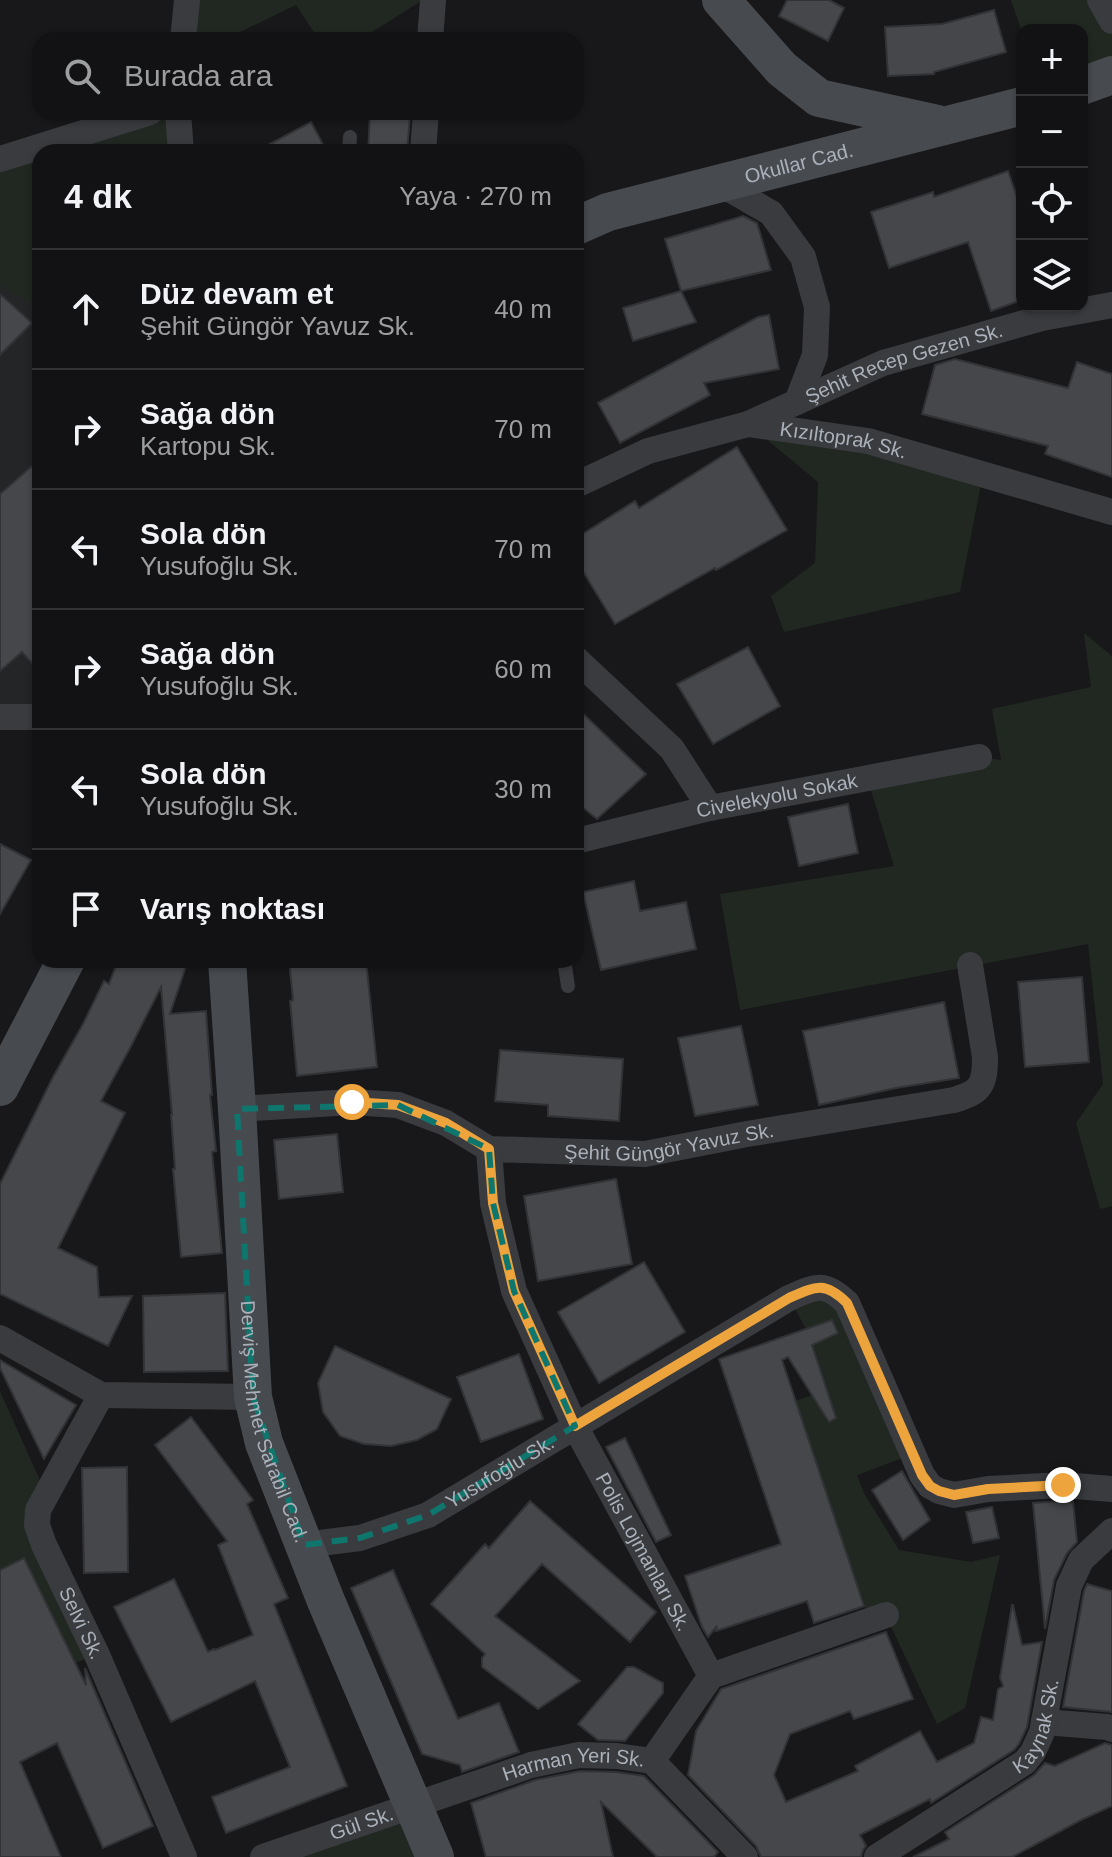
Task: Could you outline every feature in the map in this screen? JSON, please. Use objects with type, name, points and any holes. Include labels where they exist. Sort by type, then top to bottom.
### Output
[{"type":"main road","points":[[721,0],[782,69],[819,98],[945,126]]},
{"type":"main road","points":[[1088,84],[1112,75]]},
{"type":"main road","name":"Okullar Cad.","points":[[584,222],[608,212],[1016,108]]},
{"type":"main road","points":[[0,1087],[62,968]]},
{"type":"main road","name":"Derviş Mehmet Sarabil Cad.","points":[[228,968],[253,1397],[264,1443],[326,1601],[435,1857]]},
{"type":"street","points":[[184,32],[187,0]]},
{"type":"street","points":[[431,32],[433,0]]},
{"type":"street","points":[[1100,0],[1112,21]]},
{"type":"street","points":[[48,144],[124,120]]},
{"type":"street","points":[[179,120],[180,144]]},
{"type":"street","points":[[424,144],[425,120]]},
{"type":"street","points":[[0,159],[32,149]]},
{"type":"street","points":[[719,183],[771,213],[803,257],[817,307],[815,355],[797,402]]},
{"type":"street","name":"Şehit Recep Gezen Sk.","points":[[748,424],[883,363],[1042,318],[1112,305]]},
{"type":"street","name":"Kızıltoprak Sk.","points":[[584,481],[648,451],[748,424],[868,441],[1112,512]]},
{"type":"street","points":[[584,666],[672,749],[710,808]]},
{"type":"street","points":[[0,717],[32,717]]},
{"type":"street","name":"Civelekyolu Sokak","points":[[584,839],[710,808],[979,757]]},
{"type":"street","name":"Şehit Güngör Yavuz Sk.","points":[[237,1109],[352,1102],[398,1105],[446,1123],[489,1149],[645,1154],[954,1100],[972,1095],[981,1085],[985,1071],[970,965]]},
{"type":"street","name":"Polis Lojmanları Sk.","points":[[489,1149],[493,1203],[514,1291],[575,1426],[711,1676]]},
{"type":"street","name":"Yusufoğlu Sk.","points":[[304,1545],[360,1538],[428,1515],[789,1298],[813,1287],[835,1291],[847,1303],[922,1475],[930,1486],[954,1495],[988,1489],[1063,1485],[1112,1489]]},
{"type":"street","points":[[0,1338],[101,1395],[253,1397]]},
{"type":"street","name":"Selvi Sk.","points":[[101,1395],[38,1510],[37,1525],[184,1857]]},
{"type":"street","name":"Kaynak Sk.","points":[[877,1857],[1025,1762],[1033,1752],[1042,1732],[1069,1586],[1081,1560],[1112,1531]]},
{"type":"street","points":[[652,1761],[711,1676],[886,1615]]},
{"type":"street","points":[[1044,1722],[1112,1729]]},
{"type":"street","name":"Harman Yeri Sk.","points":[[413,1805],[531,1765],[579,1755],[652,1761],[745,1857]]},
{"type":"street","name":"Gül Sk.","points":[[263,1857],[413,1805]]},
{"type":"lane","points":[[565,968],[568,986]]},
{"type":"highlighted area","points":[[398,1105],[489,1149],[493,1203],[514,1291],[575,1426],[428,1515],[360,1538],[304,1545],[253,1397],[237,1109]]},
{"type":"shaded area","points":[[187,0],[423,0],[372,32],[314,32],[296,5],[240,32],[184,32]]},
{"type":"shaded area","points":[[1011,0],[1100,0],[1112,21],[1112,75],[1088,84],[1088,24],[1019,24]]},
{"type":"shaded area","points":[[124,120],[179,120],[180,144],[48,144]]},
{"type":"shaded area","points":[[32,149],[32,303],[7,291],[0,284],[0,159]]},
{"type":"shaded area","points":[[32,153],[32,717],[0,717],[0,159]]},
{"type":"shaded area","points":[[748,424],[983,474],[960,592],[784,632],[771,596],[815,563],[818,482]]},
{"type":"shaded area","points":[[1084,633],[1112,656],[1112,1206],[1100,1209],[1076,1123],[1103,1084],[1088,944],[740,1010],[720,894],[894,866],[867,777],[979,757],[1001,760],[992,709],[1091,687]]},
{"type":"shaded area","points":[[835,1291],[913,1454],[857,1475],[864,1493],[899,1550],[971,1562],[1000,1555],[965,1708],[937,1724],[886,1616],[870,1621],[795,1401],[827,1390],[806,1329],[789,1298]]},
{"type":"shaded area","points":[[0,1391],[46,1494],[38,1510],[97,1655],[0,1699]]},
{"type":"shaded area","points":[[413,1805],[435,1857],[263,1857]]},
{"type":"building","points":[[787,0],[829,0],[844,8],[828,41],[779,16]]},
{"type":"building","points":[[994,10],[1006,52],[934,74],[888,76],[885,27],[942,24]]},
{"type":"building","points":[[370,120],[410,120],[408,144],[368,144]]},
{"type":"building","points":[[311,122],[323,144],[270,144]]},
{"type":"building","points":[[1008,171],[1016,194],[1016,302],[991,311],[968,242],[889,268],[871,212],[933,192],[934,197]]},
{"type":"building","points":[[743,216],[757,223],[771,270],[681,291],[665,239]]},
{"type":"building","points":[[681,291],[696,322],[633,341],[623,308]]},
{"type":"building","points":[[0,294],[32,323],[0,355]]},
{"type":"building","points":[[769,315],[779,369],[704,383],[710,395],[620,443],[598,403],[758,317]]},
{"type":"building","points":[[955,359],[1068,388],[1077,362],[1112,374],[1112,477],[1045,454],[1048,446],[922,414],[935,365]]},
{"type":"building","points":[[737,447],[787,530],[615,624],[584,573],[584,533],[635,501],[639,508]]},
{"type":"building","points":[[32,466],[32,663],[22,652],[0,671],[0,494]]},
{"type":"building","points":[[748,647],[780,706],[713,744],[677,684]]},
{"type":"building","points":[[584,715],[646,774],[597,819],[584,808]]},
{"type":"building","points":[[848,804],[858,853],[799,866],[788,817]]},
{"type":"building","points":[[0,844],[31,860],[0,914]]},
{"type":"building","points":[[634,881],[640,911],[686,902],[696,949],[601,970],[584,892]]},
{"type":"building","points":[[115,968],[185,968],[170,1014],[206,1011],[216,1151],[212,1152],[222,1253],[181,1257],[161,987],[101,1101],[125,1113],[58,1248],[97,1267],[99,1297],[132,1296],[108,1346],[0,1294],[0,1184],[104,981],[109,984]]},
{"type":"building","points":[[290,968],[367,968],[377,1067],[297,1076],[290,1001],[293,1000]]},
{"type":"building","points":[[1082,977],[1089,1062],[1025,1067],[1018,982]]},
{"type":"building","points":[[944,1002],[959,1078],[819,1105],[803,1031]]},
{"type":"building","points":[[741,1026],[758,1105],[695,1116],[678,1038]]},
{"type":"building","points":[[500,1050],[623,1059],[619,1121],[548,1116],[548,1105],[495,1101]]},
{"type":"building","points":[[337,1134],[343,1192],[279,1199],[274,1140]]},
{"type":"building","points":[[616,1179],[632,1264],[538,1281],[524,1196]]},
{"type":"building","points":[[644,1262],[685,1332],[599,1383],[558,1312]]},
{"type":"building","points":[[225,1293],[228,1371],[144,1372],[143,1296]]},
{"type":"building","points":[[832,1320],[838,1333],[812,1345],[836,1418],[829,1422],[788,1357],[782,1360],[864,1606],[814,1623],[807,1601],[716,1631],[717,1626],[708,1637],[685,1576],[781,1544],[719,1359]]},
{"type":"building","points":[[335,1346],[451,1399],[437,1429],[417,1440],[391,1446],[364,1444],[340,1436],[323,1412],[318,1383]]},
{"type":"building","points":[[519,1354],[543,1419],[481,1442],[457,1377]]},
{"type":"building","points":[[0,1360],[76,1405],[44,1459],[0,1368]]},
{"type":"building","points":[[191,1417],[253,1500],[247,1504],[288,1598],[274,1604],[347,1786],[226,1833],[212,1797],[290,1767],[255,1681],[171,1722],[114,1607],[174,1579],[208,1652],[253,1635],[218,1545],[227,1541],[155,1445]]},
{"type":"building","points":[[625,1438],[671,1535],[656,1542],[606,1447]]},
{"type":"building","points":[[127,1467],[128,1572],[84,1573],[82,1468]]},
{"type":"building","points":[[902,1471],[930,1520],[903,1540],[872,1490]]},
{"type":"building","points":[[530,1501],[656,1612],[630,1642],[542,1564],[495,1616],[580,1681],[538,1709],[482,1667],[485,1654],[431,1604],[485,1544],[489,1548]]},
{"type":"building","points":[[1073,1502],[1077,1542],[1067,1553],[1054,1580],[1045,1629],[1033,1503]]},
{"type":"building","points":[[992,1507],[999,1538],[973,1543],[966,1512]]},
{"type":"building","points":[[24,1558],[86,1685],[85,1668],[153,1826],[103,1848],[57,1743],[20,1762],[61,1857],[0,1857],[0,1570]]},
{"type":"building","points":[[393,1570],[458,1719],[499,1703],[519,1752],[462,1772],[460,1765],[422,1754],[351,1588]]},
{"type":"building","points":[[1087,1584],[1112,1591],[1112,1712],[1063,1707]]},
{"type":"building","points":[[1012,1605],[1022,1645],[1042,1642],[1027,1727],[1019,1744],[931,1803],[930,1799],[860,1835],[866,1846],[861,1857],[761,1857],[756,1846],[688,1775],[696,1731],[721,1689],[886,1632],[913,1699],[854,1719],[850,1711],[790,1734],[774,1775],[786,1802],[858,1771],[855,1766],[920,1731],[937,1762],[974,1743],[981,1717],[993,1720],[998,1689],[1003,1686],[1000,1678]]},
{"type":"building","points":[[627,1667],[634,1667],[663,1683],[663,1693],[625,1741],[598,1740],[578,1724]]},
{"type":"building","points":[[1105,1743],[1112,1745],[1112,1806],[1012,1857],[913,1857],[949,1839],[945,1832],[1034,1775],[1045,1763],[1055,1766]]},
{"type":"building","points":[[580,1771],[644,1776],[718,1852],[714,1857],[657,1857],[601,1802],[613,1857],[486,1857],[471,1803],[535,1780]]},
{"type":"route","points":[[352,1102],[398,1105],[446,1123],[489,1149],[493,1203],[514,1291],[575,1426],[789,1298],[813,1287],[823,1287],[835,1291],[847,1303],[922,1475],[930,1486],[954,1495],[988,1489],[1063,1485]]}]
